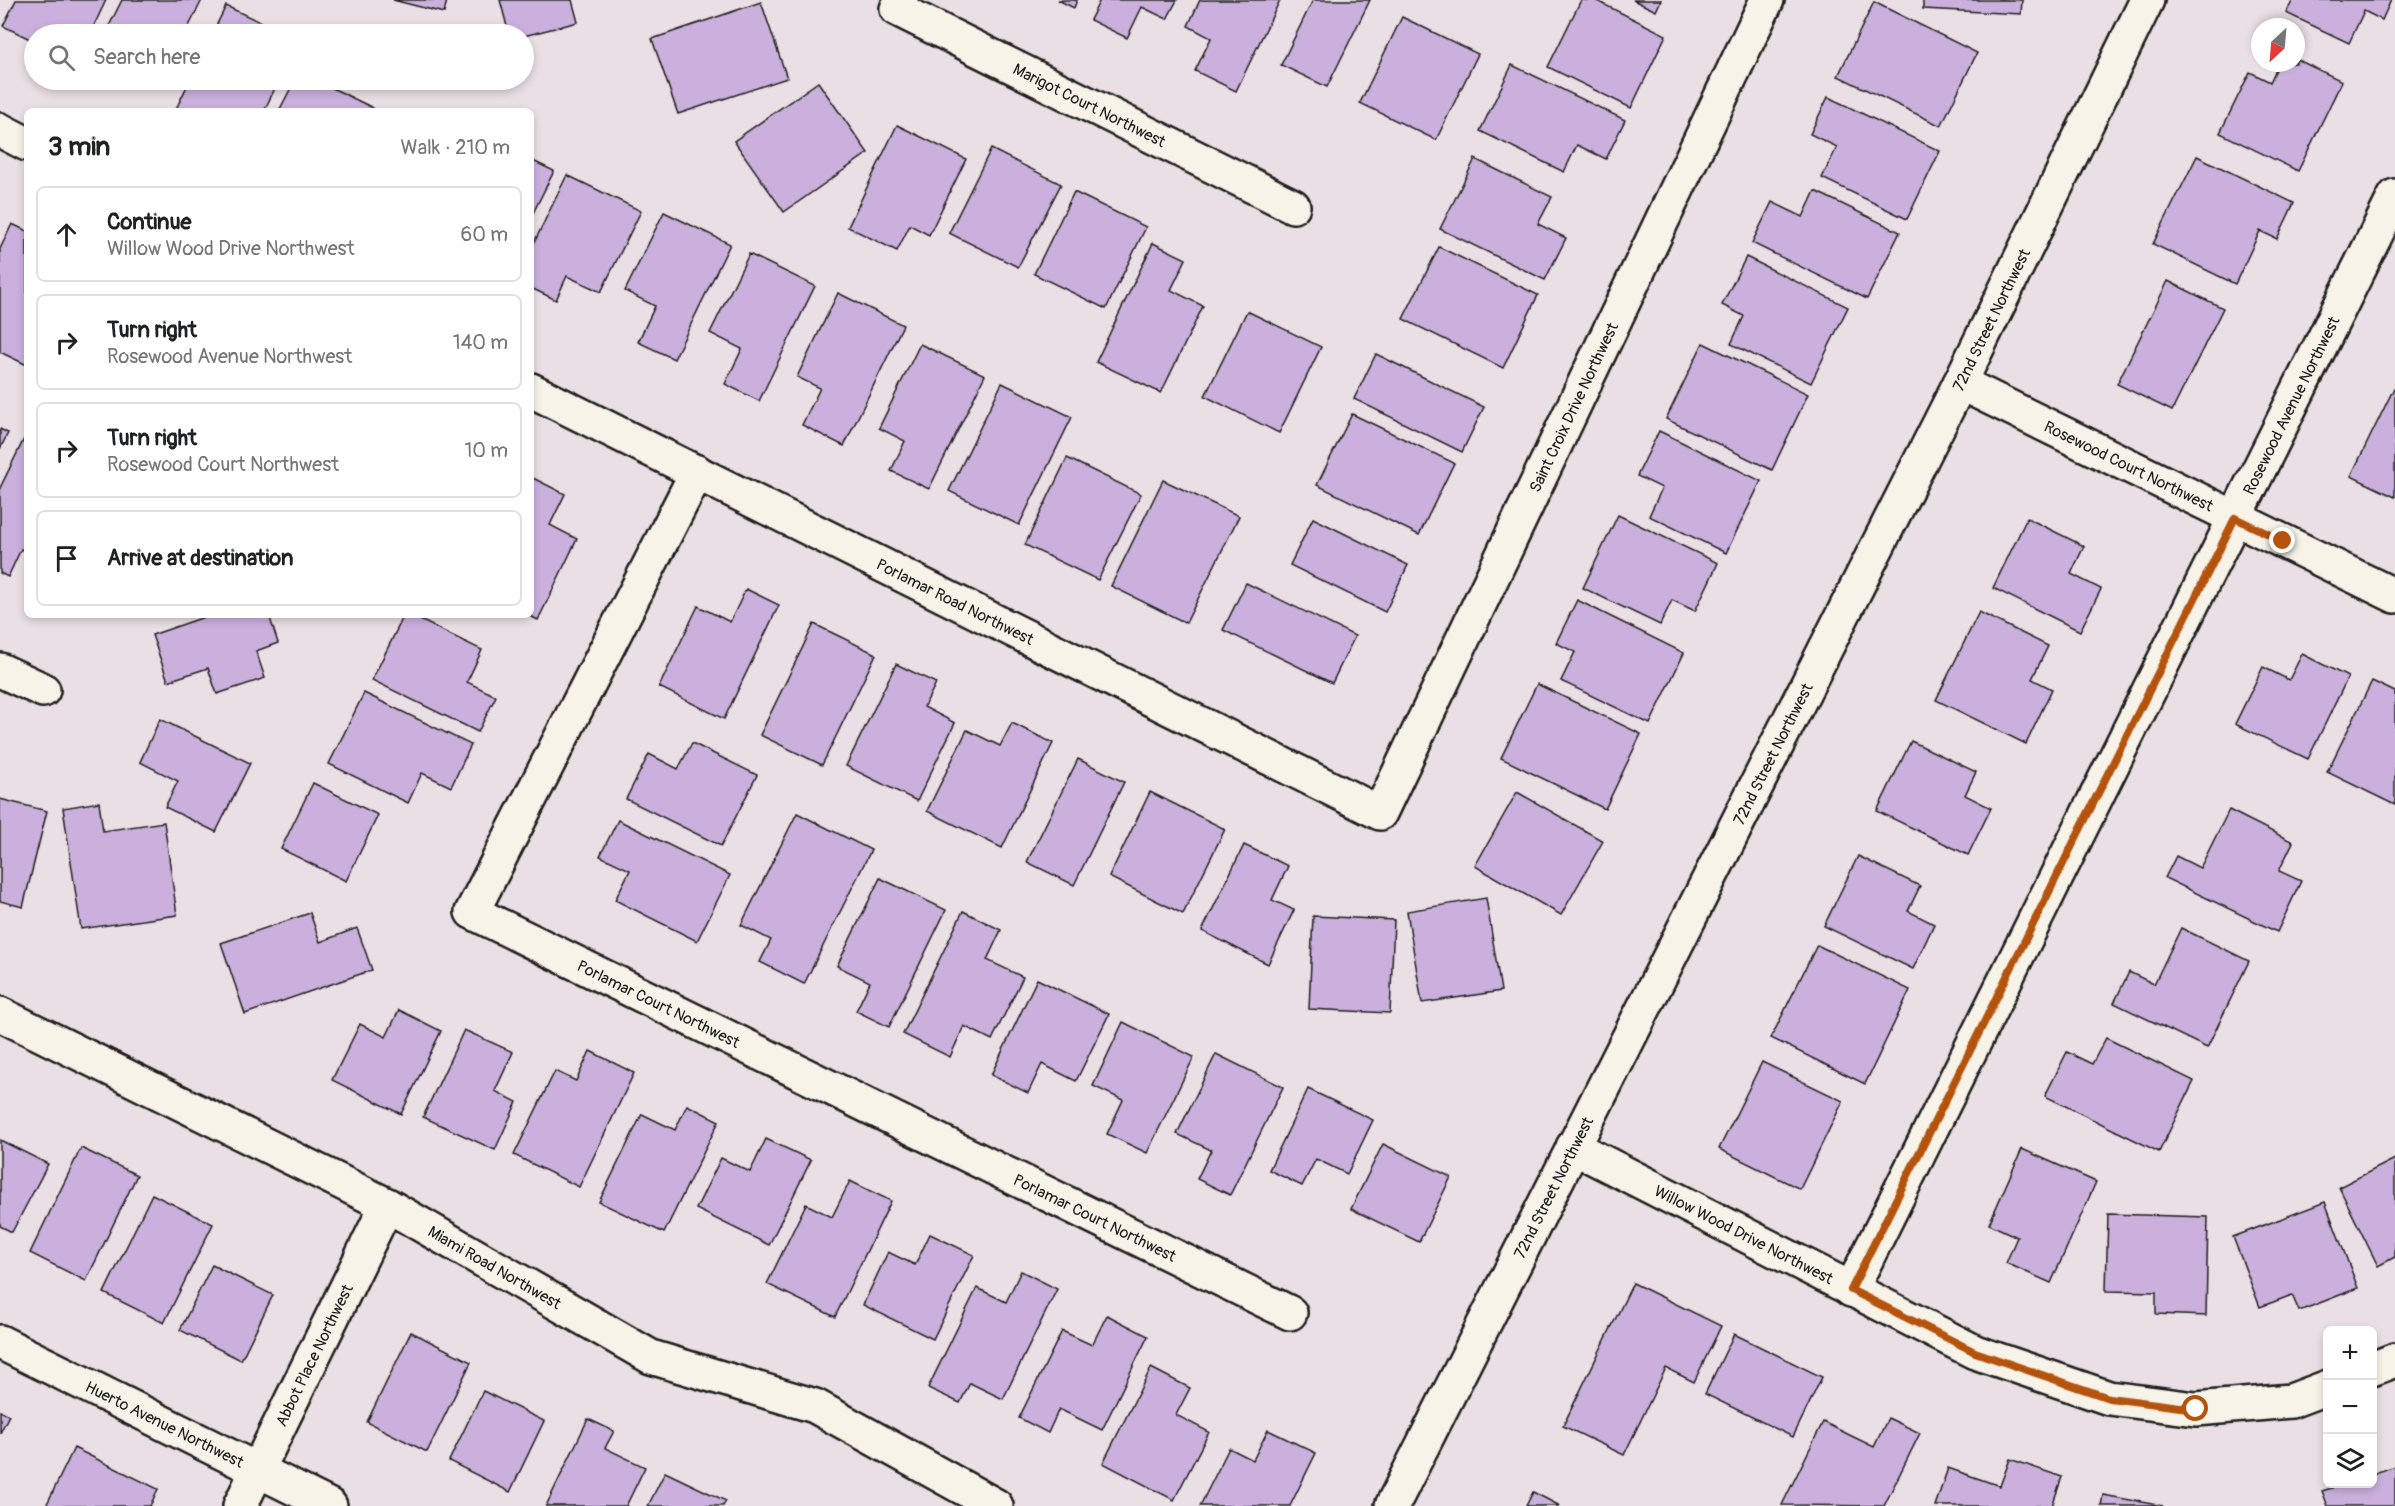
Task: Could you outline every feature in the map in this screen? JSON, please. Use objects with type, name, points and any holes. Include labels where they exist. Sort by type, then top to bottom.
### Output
[{"type":"street","name":"Marigot Court Northwest","points":[[901,0],[897,9],[1293,206]]},
{"type":"street","name":"Saint Croix Drive Northwest","points":[[1380,813],[1767,0]]},
{"type":"street","name":"72nd Street Northwest","points":[[1392,1506],[1960,383],[2147,0]]},
{"type":"street","points":[[0,130],[24,142]]},
{"type":"street","name":"Rosewood Avenue Northwest","points":[[1851,1290],[2395,196]]},
{"type":"street","name":"Rosewood Court Northwest","points":[[1960,383],[2395,596]]},
{"type":"street","name":"Porlamar Road Northwest","points":[[534,391],[1380,813]]},
{"type":"street","name":"Porlamar Court Northwest","points":[[697,471],[472,912],[1290,1313]]},
{"type":"street","points":[[0,670],[43,690]]},
{"type":"street","name":"Miami Road Northwest","points":[[0,1014],[387,1205],[651,1358],[815,1406],[996,1506]]},
{"type":"street","name":"Willow Wood Drive Northwest","points":[[1574,1148],[1975,1352],[2109,1398],[2196,1409],[2291,1401],[2323,1389]]},
{"type":"street","name":"Abbot Place Northwest","points":[[240,1506],[387,1205]]},
{"type":"street","name":"Huerto Avenue Northwest","points":[[0,1342],[330,1506]]},
{"type":"street","points":[[2377,1367],[2395,1360]]},
{"type":"building","points":[[16,0],[106,0],[95,24],[24,24],[24,36],[3,26]]},
{"type":"building","points":[[122,0],[202,0],[190,24],[110,24]]},
{"type":"building","points":[[393,0],[447,0],[444,13]]},
{"type":"building","points":[[500,0],[572,0],[578,22],[534,33],[534,24],[506,24]]},
{"type":"building","points":[[1058,0],[1077,0],[1074,8]]},
{"type":"building","points":[[1100,0],[1177,0],[1167,19],[1142,7],[1127,38],[1090,20]]},
{"type":"building","points":[[1200,0],[1280,0],[1236,91],[1195,71],[1211,38],[1188,26]]},
{"type":"building","points":[[1313,0],[1370,0],[1327,87],[1281,65]]},
{"type":"building","points":[[1581,0],[1595,0],[1666,35],[1631,108],[1548,67]]},
{"type":"building","points":[[1633,0],[1661,0],[1656,11]]},
{"type":"building","points":[[1923,0],[2022,0],[2021,14],[1923,9]]},
{"type":"building","points":[[2293,0],[2391,0],[2382,20],[2364,11],[2349,43],[2305,22],[2305,18],[2296,18],[2286,13]]},
{"type":"building","points":[[761,2],[787,78],[678,114],[652,39]]},
{"type":"building","points":[[1874,2],[1977,53],[1941,126],[1838,76]]},
{"type":"building","points":[[226,6],[265,24],[217,24]]},
{"type":"building","points":[[1402,17],[1478,54],[1436,140],[1360,103]]},
{"type":"building","points":[[2305,63],[2342,81],[2298,171],[2220,133],[2250,72],[2270,82],[2275,72],[2305,72]]},
{"type":"building","points":[[1512,65],[1625,120],[1606,159],[1577,145],[1564,172],[1480,131]]},
{"type":"building","points":[[818,82],[868,153],[784,212],[734,141]]},
{"type":"building","points":[[185,90],[274,90],[265,108],[176,108]]},
{"type":"building","points":[[290,90],[336,90],[373,108],[281,108]]},
{"type":"building","points":[[1828,97],[1940,151],[1907,219],[1822,178],[1837,147],[1810,134]]},
{"type":"building","points":[[897,125],[966,159],[929,235],[910,225],[897,251],[848,227]]},
{"type":"building","points":[[991,149],[1061,184],[1018,267],[949,233]]},
{"type":"building","points":[[2197,156],[2294,203],[2277,239],[2260,231],[2235,284],[2153,244]]},
{"type":"building","points":[[1475,159],[1552,197],[1538,224],[1566,238],[1545,280],[1440,229]]},
{"type":"building","points":[[534,161],[554,171],[534,211]]},
{"type":"building","points":[[567,175],[641,211],[601,292],[567,276],[556,300],[534,289],[534,243]]},
{"type":"building","points":[[1815,191],[1900,232],[1867,299],[1752,243],[1772,202],[1803,217]]},
{"type":"building","points":[[1074,192],[1146,227],[1106,309],[1034,274]]},
{"type":"building","points":[[664,212],[730,244],[674,359],[638,342],[655,306],[625,291]]},
{"type":"building","points":[[12,224],[24,230],[24,364],[0,352],[0,249]]},
{"type":"building","points":[[1153,243],[1186,259],[1171,290],[1203,306],[1161,393],[1096,362]]},
{"type":"building","points":[[1439,247],[1538,295],[1503,368],[1403,319]]},
{"type":"building","points":[[749,254],[815,286],[759,401],[725,384],[742,349],[710,333]]},
{"type":"building","points":[[1746,257],[1848,307],[1811,383],[1731,344],[1744,316],[1722,305]]},
{"type":"building","points":[[2168,281],[2223,308],[2172,411],[2117,384]]},
{"type":"building","points":[[838,293],[903,325],[844,446],[802,425],[820,388],[797,377]]},
{"type":"building","points":[[1247,311],[1321,347],[1279,433],[1205,396]]},
{"type":"building","points":[[1703,343],[1808,394],[1772,470],[1666,419]]},
{"type":"building","points":[[920,344],[985,375],[929,489],[891,471],[905,441],[879,428]]},
{"type":"building","points":[[1376,354],[1484,407],[1462,452],[1354,399]]},
{"type":"building","points":[[1002,383],[1072,417],[1019,525],[949,491]]},
{"type":"building","points":[[2395,389],[2395,497],[2351,476]]},
{"type":"building","points":[[1352,414],[1454,463],[1419,535],[1317,485]]},
{"type":"building","points":[[0,429],[8,433],[0,449]]},
{"type":"building","points":[[1659,431],[1761,481],[1726,553],[1649,516],[1662,488],[1637,476]]},
{"type":"building","points":[[24,439],[24,550],[21,549],[8,577],[0,573],[0,488]]},
{"type":"building","points":[[1067,458],[1141,494],[1098,580],[1025,545]]},
{"type":"building","points":[[534,478],[565,494],[550,525],[577,539],[538,620],[534,618]]},
{"type":"building","points":[[1163,480],[1239,516],[1186,623],[1111,586]]},
{"type":"building","points":[[1618,515],[1718,563],[1695,611],[1672,600],[1660,625],[1583,588]]},
{"type":"building","points":[[1313,518],[1408,565],[1385,612],[1290,565]]},
{"type":"building","points":[[2027,518],[2084,546],[2071,574],[2101,589],[2080,631],[1993,588]]},
{"type":"building","points":[[1246,583],[1355,636],[1332,683],[1223,630]]},
{"type":"building","points":[[746,589],[779,605],[724,719],[659,687],[698,606],[730,622]]},
{"type":"building","points":[[1577,600],[1684,653],[1650,724],[1561,681],[1575,652],[1556,643]]},
{"type":"building","points":[[1979,612],[2048,646],[2032,679],[2052,689],[2026,744],[1936,700]]},
{"type":"building","points":[[201,618],[270,618],[278,643],[256,651],[265,678],[217,694],[208,668],[168,681],[152,635]]},
{"type":"building","points":[[403,618],[416,618],[482,650],[467,682],[496,696],[478,732],[372,680]]},
{"type":"building","points":[[814,624],[876,654],[822,765],[760,735]]},
{"type":"building","points":[[2302,654],[2348,677],[2308,759],[2235,724],[2263,667],[2289,680]]},
{"type":"building","points":[[896,664],[936,683],[924,707],[955,723],[917,801],[846,766]]},
{"type":"building","points":[[2372,681],[2395,692],[2395,805],[2327,772]]},
{"type":"building","points":[[1537,684],[1641,734],[1605,809],[1501,758]]},
{"type":"building","points":[[364,693],[471,745],[451,787],[422,773],[408,803],[329,764]]},
{"type":"building","points":[[160,719],[250,763],[216,832],[165,807],[178,781],[140,762]]},
{"type":"building","points":[[1012,723],[1053,743],[1002,848],[927,811],[967,730],[1000,746]]},
{"type":"building","points":[[1911,741],[1976,772],[1965,795],[1991,808],[1968,855],[1877,811]]},
{"type":"building","points":[[692,743],[757,775],[721,846],[626,799],[649,754],[678,769]]},
{"type":"building","points":[[1078,759],[1124,782],[1074,885],[1027,862]]},
{"type":"building","points":[[313,783],[378,815],[346,881],[281,849]]},
{"type":"building","points":[[1150,792],[1225,829],[1183,914],[1109,877]]},
{"type":"building","points":[[1517,792],[1603,841],[1561,915],[1475,866]]},
{"type":"building","points":[[0,799],[47,811],[23,907],[0,901]]},
{"type":"building","points":[[99,802],[103,831],[164,822],[177,915],[81,929],[63,808]]},
{"type":"building","points":[[2229,810],[2293,842],[2279,871],[2301,881],[2277,932],[2165,878],[2176,856],[2200,868]]},
{"type":"building","points":[[797,813],[871,850],[804,984],[760,962],[771,940],[741,925]]},
{"type":"building","points":[[618,820],[730,875],[697,941],[615,900],[630,870],[600,856]]},
{"type":"building","points":[[1244,845],[1288,866],[1272,900],[1294,910],[1268,964],[1202,931]]},
{"type":"building","points":[[1858,856],[1920,886],[1908,911],[1934,924],[1913,969],[1824,926]]},
{"type":"building","points":[[880,878],[946,910],[889,1027],[856,1011],[870,982],[837,966]]},
{"type":"building","points":[[1486,898],[1501,991],[1422,1003],[1407,911]]},
{"type":"building","points":[[963,911],[1001,930],[987,960],[1023,977],[992,1040],[964,1026],[950,1057],[903,1034]]},
{"type":"building","points":[[310,913],[320,942],[357,928],[372,970],[245,1014],[221,943]]},
{"type":"building","points":[[1313,916],[1394,920],[1390,1013],[1309,1009]]},
{"type":"building","points":[[2181,928],[2249,961],[2207,1048],[2114,1003],[2129,972],[2154,984]]},
{"type":"building","points":[[1817,945],[1910,990],[1865,1084],[1771,1038]]},
{"type":"building","points":[[1037,979],[1109,1014],[1076,1081],[1042,1064],[1028,1093],[991,1075]]},
{"type":"building","points":[[399,1010],[441,1031],[401,1114],[332,1080],[360,1024],[386,1037]]},
{"type":"building","points":[[1123,1022],[1194,1057],[1147,1153],[1107,1134],[1123,1100],[1093,1086]]},
{"type":"building","points":[[464,1030],[513,1052],[495,1091],[517,1102],[495,1150],[423,1117]]},
{"type":"building","points":[[2106,1038],[2194,1081],[2159,1152],[2045,1096],[2067,1052],[2092,1064]]},
{"type":"building","points":[[590,1051],[634,1073],[579,1187],[514,1155],[555,1071],[576,1081]]},
{"type":"building","points":[[1216,1054],[1283,1087],[1230,1195],[1197,1179],[1211,1150],[1177,1134]]},
{"type":"building","points":[[1762,1062],[1843,1101],[1800,1189],[1719,1149]]},
{"type":"building","points":[[1308,1089],[1373,1120],[1347,1174],[1316,1159],[1302,1186],[1269,1170]]},
{"type":"building","points":[[687,1105],[719,1121],[664,1233],[599,1202],[642,1114],[675,1130]]},
{"type":"building","points":[[766,1139],[811,1160],[769,1245],[696,1209],[721,1158],[750,1172]]},
{"type":"building","points":[[0,1140],[48,1164],[12,1232],[0,1226]]},
{"type":"building","points":[[1383,1144],[1451,1177],[1419,1242],[1351,1209]]},
{"type":"building","points":[[81,1148],[137,1175],[86,1281],[30,1253]]},
{"type":"building","points":[[2022,1149],[2096,1182],[2051,1283],[2006,1263],[2017,1237],[1989,1224]]},
{"type":"building","points":[[2395,1159],[2395,1257],[2378,1266],[2339,1187]]},
{"type":"building","points":[[850,1181],[891,1201],[835,1317],[767,1284],[806,1204],[832,1217]]},
{"type":"building","points":[[152,1194],[213,1224],[164,1323],[104,1293]]},
{"type":"building","points":[[2325,1202],[2358,1288],[2299,1311],[2292,1295],[2260,1307],[2233,1237]]},
{"type":"building","points":[[2108,1214],[2208,1217],[2206,1316],[2156,1314],[2156,1292],[2106,1291]]},
{"type":"building","points":[[930,1234],[974,1255],[933,1339],[863,1305],[888,1252],[915,1265]]},
{"type":"building","points":[[212,1265],[273,1295],[241,1360],[180,1330]]},
{"type":"building","points":[[1021,1271],[1057,1289],[1003,1399],[970,1383],[960,1403],[928,1388],[977,1288],[1006,1302]]},
{"type":"building","points":[[1633,1283],[1721,1326],[1694,1382],[1666,1368],[1624,1455],[1563,1426]]},
{"type":"building","points":[[1107,1315],[1148,1336],[1102,1430],[1059,1409],[1048,1433],[1019,1418],[1062,1331],[1092,1345]]},
{"type":"building","points":[[411,1332],[471,1362],[427,1452],[367,1422]]},
{"type":"building","points":[[1734,1334],[1822,1377],[1793,1437],[1705,1394]]},
{"type":"building","points":[[1151,1368],[1190,1388],[1176,1415],[1209,1432],[1174,1500],[1103,1463]]},
{"type":"building","points":[[483,1391],[544,1421],[510,1492],[449,1461]]},
{"type":"building","points":[[0,1411],[9,1415],[0,1433]]},
{"type":"building","points":[[1888,1418],[1920,1433],[1884,1506],[1782,1505],[1823,1422],[1874,1447]]},
{"type":"building","points":[[588,1419],[614,1431],[605,1448],[645,1467],[626,1506],[546,1506]]},
{"type":"building","points":[[1268,1430],[1316,1453],[1290,1506],[1200,1506],[1229,1448],[1253,1460]]},
{"type":"building","points":[[74,1448],[158,1489],[150,1506],[46,1506]]},
{"type":"building","points":[[2010,1459],[2062,1477],[2052,1506],[1935,1506],[1948,1468],[2000,1486]]},
{"type":"building","points":[[2395,1466],[2395,1506],[2328,1506],[2322,1491],[2331,1488],[2377,1488],[2377,1472]]},
{"type":"building","points":[[665,1472],[726,1501],[723,1506],[648,1506]]},
{"type":"building","points":[[1533,1492],[1560,1506],[1526,1506]]},
{"type":"building","points":[[2103,1495],[2163,1506],[2101,1506]]},
{"type":"route","points":[[2196,1409],[2109,1398],[1975,1352],[1851,1290],[2235,518],[2283,541]]}]
